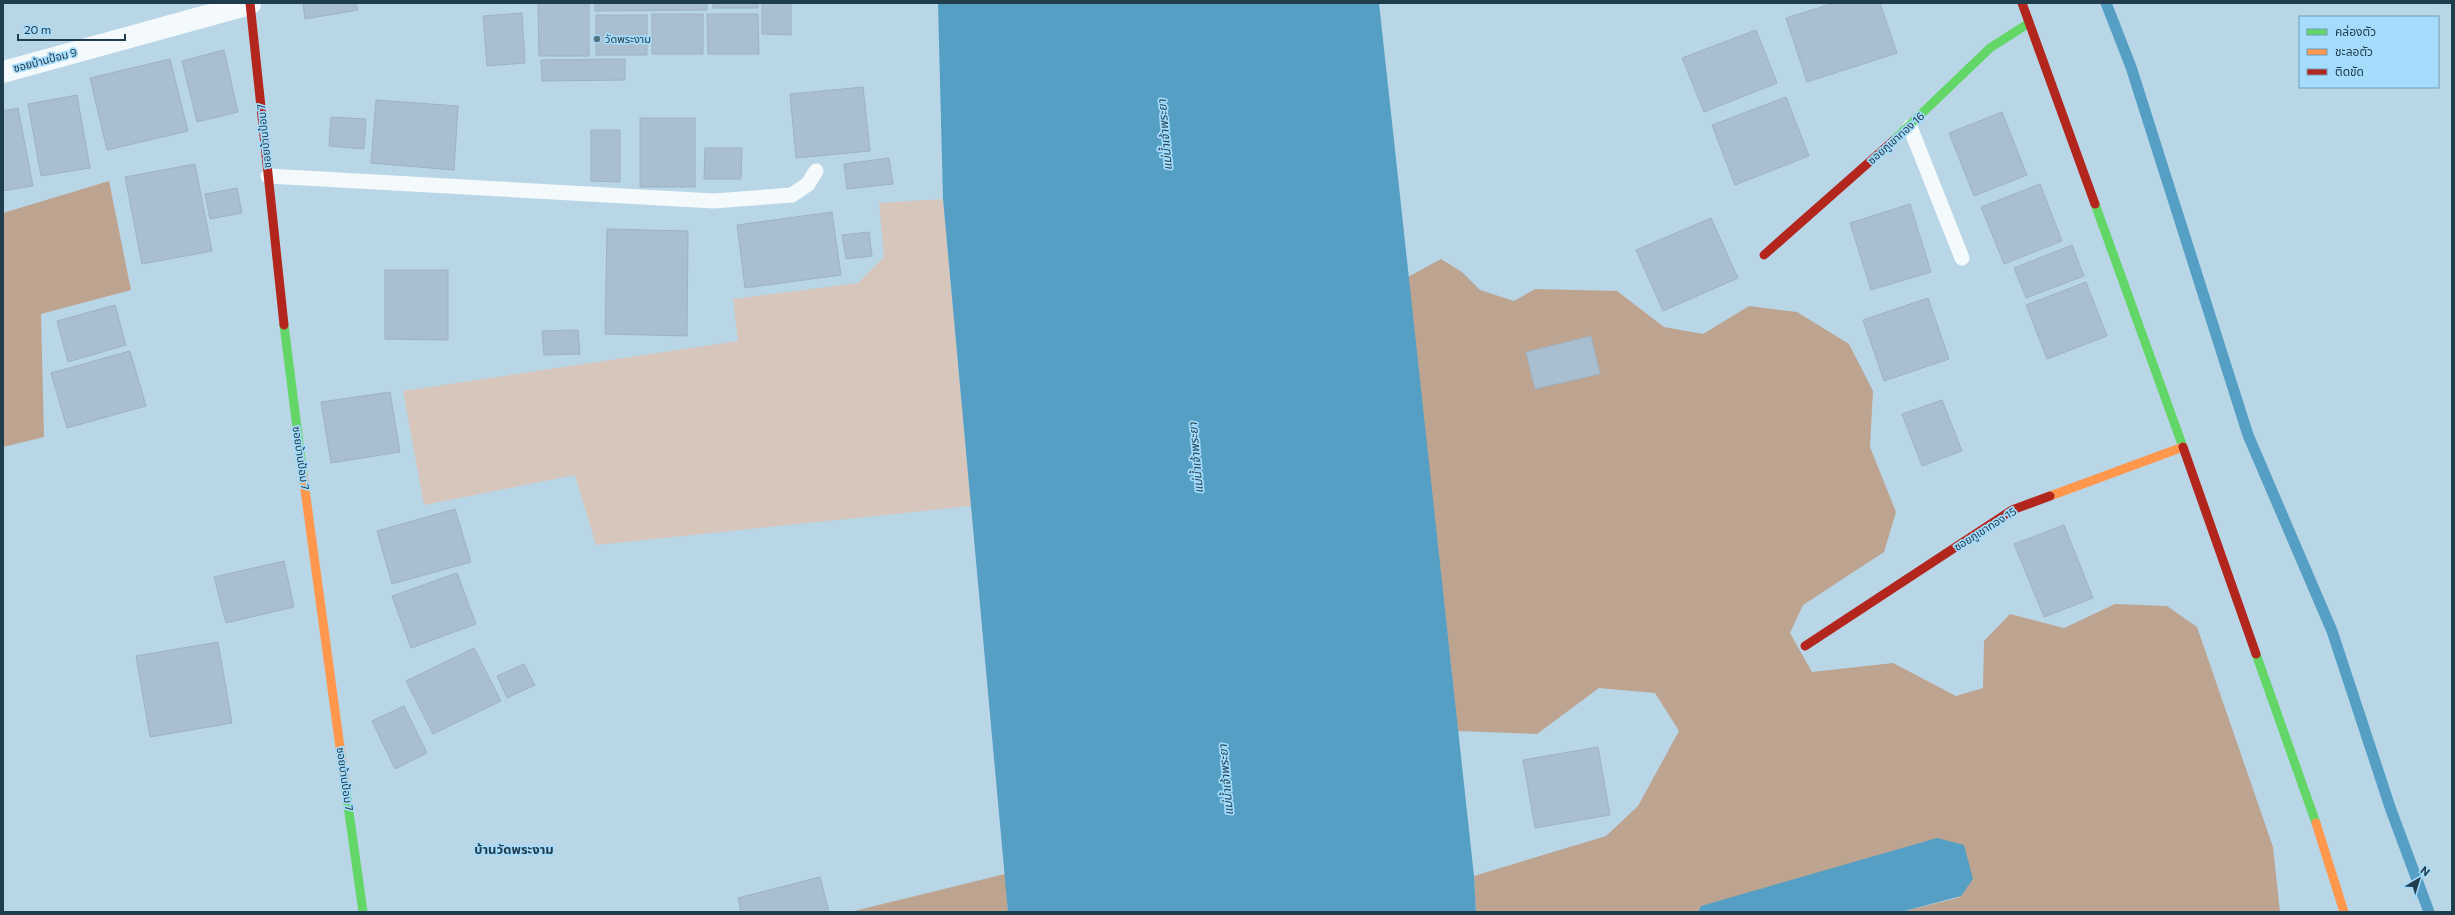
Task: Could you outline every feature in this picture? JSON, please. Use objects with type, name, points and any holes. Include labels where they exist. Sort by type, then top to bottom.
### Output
[{"type":"street","name":"ซอยบ้านป้อม 9","points":[[3,72],[251,3]]},
{"type":"street","name":"ซอยบ้านป้อม 7","points":[[251,3],[292,399],[363,912]]},
{"type":"street","points":[[2022,3],[2183,447],[2334,876],[2344,912]]},
{"type":"street","name":"ซอยภูเขาทอง 16","points":[[1764,255],[1910,128],[1990,48],[2029,23]]},
{"type":"street","name":"ซอยภูเขาทอง 15","points":[[1806,646],[2012,510],[2183,447]]},
{"type":"lane","points":[[1910,128],[1962,258]]},
{"type":"lane","points":[[268,176],[714,201],[792,195],[808,184],[816,171]]},
{"type":"shaded area","points":[[109,181],[131,290],[41,314],[44,437],[3,447],[3,213]]},
{"type":"shaded area","points":[[943,199],[971,506],[596,545],[575,475],[424,505],[403,391],[738,341],[733,299],[858,283],[884,257],[879,203]]},
{"type":"shaded area","points":[[1441,259],[1462,272],[1480,290],[1514,301],[1535,289],[1617,291],[1664,327],[1703,334],[1749,306],[1797,312],[1849,344],[1873,391],[1870,447],[1896,512],[1884,552],[1803,605],[1790,633],[1812,672],[1893,663],[1956,696],[1983,688],[1984,641],[2010,614],[2064,628],[2115,604],[2167,606],[2197,627],[2273,847],[2280,912],[1901,912],[1961,897],[1701,906],[1698,912],[1476,912],[1474,876],[1606,836],[1638,806],[1679,731],[1655,693],[1599,688],[1537,734],[1458,731],[1408,277]]},
{"type":"shaded area","points":[[1005,874],[1008,912],[850,912]]},
{"type":"water","name":"แม่น้ำเจ้าพระยา","points":[[938,3],[1379,3],[1474,876],[1476,912],[1008,912],[943,199]]},
{"type":"water","points":[[1937,838],[1964,845],[1973,879],[1961,896],[1901,912],[1698,912],[1701,906]]},
{"type":"building","points":[[303,3],[356,3],[358,10],[305,19]]},
{"type":"building","points":[[538,3],[589,3],[589,56],[539,56]]},
{"type":"building","points":[[595,3],[707,3],[707,10],[595,11]]},
{"type":"building","points":[[713,3],[758,3],[758,8],[713,8]]},
{"type":"building","points":[[762,3],[791,3],[791,35],[762,34]]},
{"type":"building","points":[[1834,3],[1880,3],[1897,53],[1807,82],[1786,18]]},
{"type":"building","points":[[522,13],[525,63],[487,66],[483,16]]},
{"type":"building","points":[[652,14],[703,14],[703,54],[652,54]]},
{"type":"building","points":[[707,14],[758,14],[759,54],[708,54]]},
{"type":"building","points":[[596,15],[647,15],[647,55],[596,55]]},
{"type":"building","points":[[1756,30],[1777,83],[1704,112],[1682,58]]},
{"type":"building","points":[[224,50],[238,112],[197,122],[182,61]]},
{"type":"building","points":[[170,59],[188,131],[107,150],[90,78]]},
{"type":"building","points":[[625,59],[625,80],[542,81],[541,60]]},
{"type":"building","points":[[863,87],[870,151],[796,158],[790,94]]},
{"type":"building","points":[[77,95],[90,168],[41,176],[28,104]]},
{"type":"building","points":[[1786,97],[1809,156],[1735,185],[1712,125]]},
{"type":"building","points":[[376,100],[458,106],[454,170],[371,163]]},
{"type":"building","points":[[18,108],[33,186],[3,191],[3,111]]},
{"type":"building","points":[[2002,112],[2027,175],[1974,196],[1949,133]]},
{"type":"building","points":[[331,117],[366,119],[364,149],[329,146]]},
{"type":"building","points":[[640,118],[695,118],[695,187],[640,187]]},
{"type":"building","points":[[591,130],[620,130],[620,182],[591,181]]},
{"type":"building","points":[[705,148],[742,148],[741,179],[704,179]]},
{"type":"building","points":[[889,158],[893,184],[847,189],[844,164]]},
{"type":"building","points":[[195,164],[212,251],[142,264],[125,177]]},
{"type":"building","points":[[2040,184],[2062,241],[2004,264],[1981,207]]},
{"type":"building","points":[[237,188],[242,213],[210,219],[205,194]]},
{"type":"building","points":[[1910,204],[1931,272],[1871,290],[1850,223]]},
{"type":"building","points":[[832,212],[841,275],[745,288],[737,225]]},
{"type":"building","points":[[1711,218],[1738,278],[1663,311],[1636,250]]},
{"type":"building","points":[[607,229],[688,231],[687,336],[605,334]]},
{"type":"building","points":[[869,232],[872,256],[846,259],[842,235]]},
{"type":"building","points":[[2072,245],[2084,276],[2026,298],[2014,268]]},
{"type":"building","points":[[385,270],[448,270],[448,340],[385,339]]},
{"type":"building","points":[[2086,282],[2107,336],[2047,359],[2026,305]]},
{"type":"building","points":[[1928,298],[1949,359],[1884,381],[1863,320]]},
{"type":"building","points":[[115,305],[126,345],[68,362],[57,321]]},
{"type":"building","points":[[578,330],[580,354],[544,355],[542,331]]},
{"type":"building","points":[[1591,336],[1600,374],[1535,389],[1526,352]]},
{"type":"building","points":[[130,351],[146,406],[67,428],[51,373]]},
{"type":"building","points":[[390,392],[400,452],[331,463],[321,402]]},
{"type":"building","points":[[1942,400],[1962,451],[1922,466],[1902,414]]},
{"type":"building","points":[[455,509],[471,562],[392,584],[377,531]]},
{"type":"building","points":[[2064,525],[2093,598],[2044,617],[2014,544]]},
{"type":"building","points":[[284,561],[294,607],[226,623],[214,577]]},
{"type":"building","points":[[457,573],[476,624],[411,648],[392,596]]},
{"type":"building","points":[[218,642],[232,723],[150,737],[136,656]]},
{"type":"building","points":[[474,648],[501,701],[433,734],[406,681]]},
{"type":"building","points":[[524,664],[535,685],[507,698],[497,676]]},
{"type":"building","points":[[404,706],[427,753],[395,769],[372,721]]},
{"type":"building","points":[[1598,747],[1610,815],[1535,828],[1523,760]]},
{"type":"building","points":[[820,877],[829,912],[741,912],[738,898]]},
{"type":"waterway","points":[[2106,3],[2131,67],[2248,435],[2332,631],[2391,810],[2429,912]]},
{"type":"traffic: fast","points":[[1893,141],[1990,48],[2029,23]]},
{"type":"traffic: fast","points":[[2095,204],[2183,447]]},
{"type":"traffic: fast","points":[[284,325],[303,475]]},
{"type":"traffic: fast","points":[[2256,654],[2316,823]]},
{"type":"traffic: fast","points":[[345,784],[363,912]]},
{"type":"traffic: slow","points":[[2050,496],[2183,447]]},
{"type":"traffic: slow","points":[[303,475],[345,784]]},
{"type":"traffic: slow","points":[[2316,823],[2344,912]]},
{"type":"traffic: jam","points":[[250,3],[284,325]]},
{"type":"traffic: jam","points":[[2022,3],[2095,204]]},
{"type":"traffic: jam","points":[[1764,255],[1893,141]]},
{"type":"traffic: jam","points":[[2183,447],[2256,654]]},
{"type":"traffic: jam","points":[[1805,646],[2012,510],[2050,496]]},
{"type":"place","name":"วัดพระงาม","points":[[597,39]]},
{"type":"district","name":"บ้านวัดพระงาม","points":[[514,849]]}]
